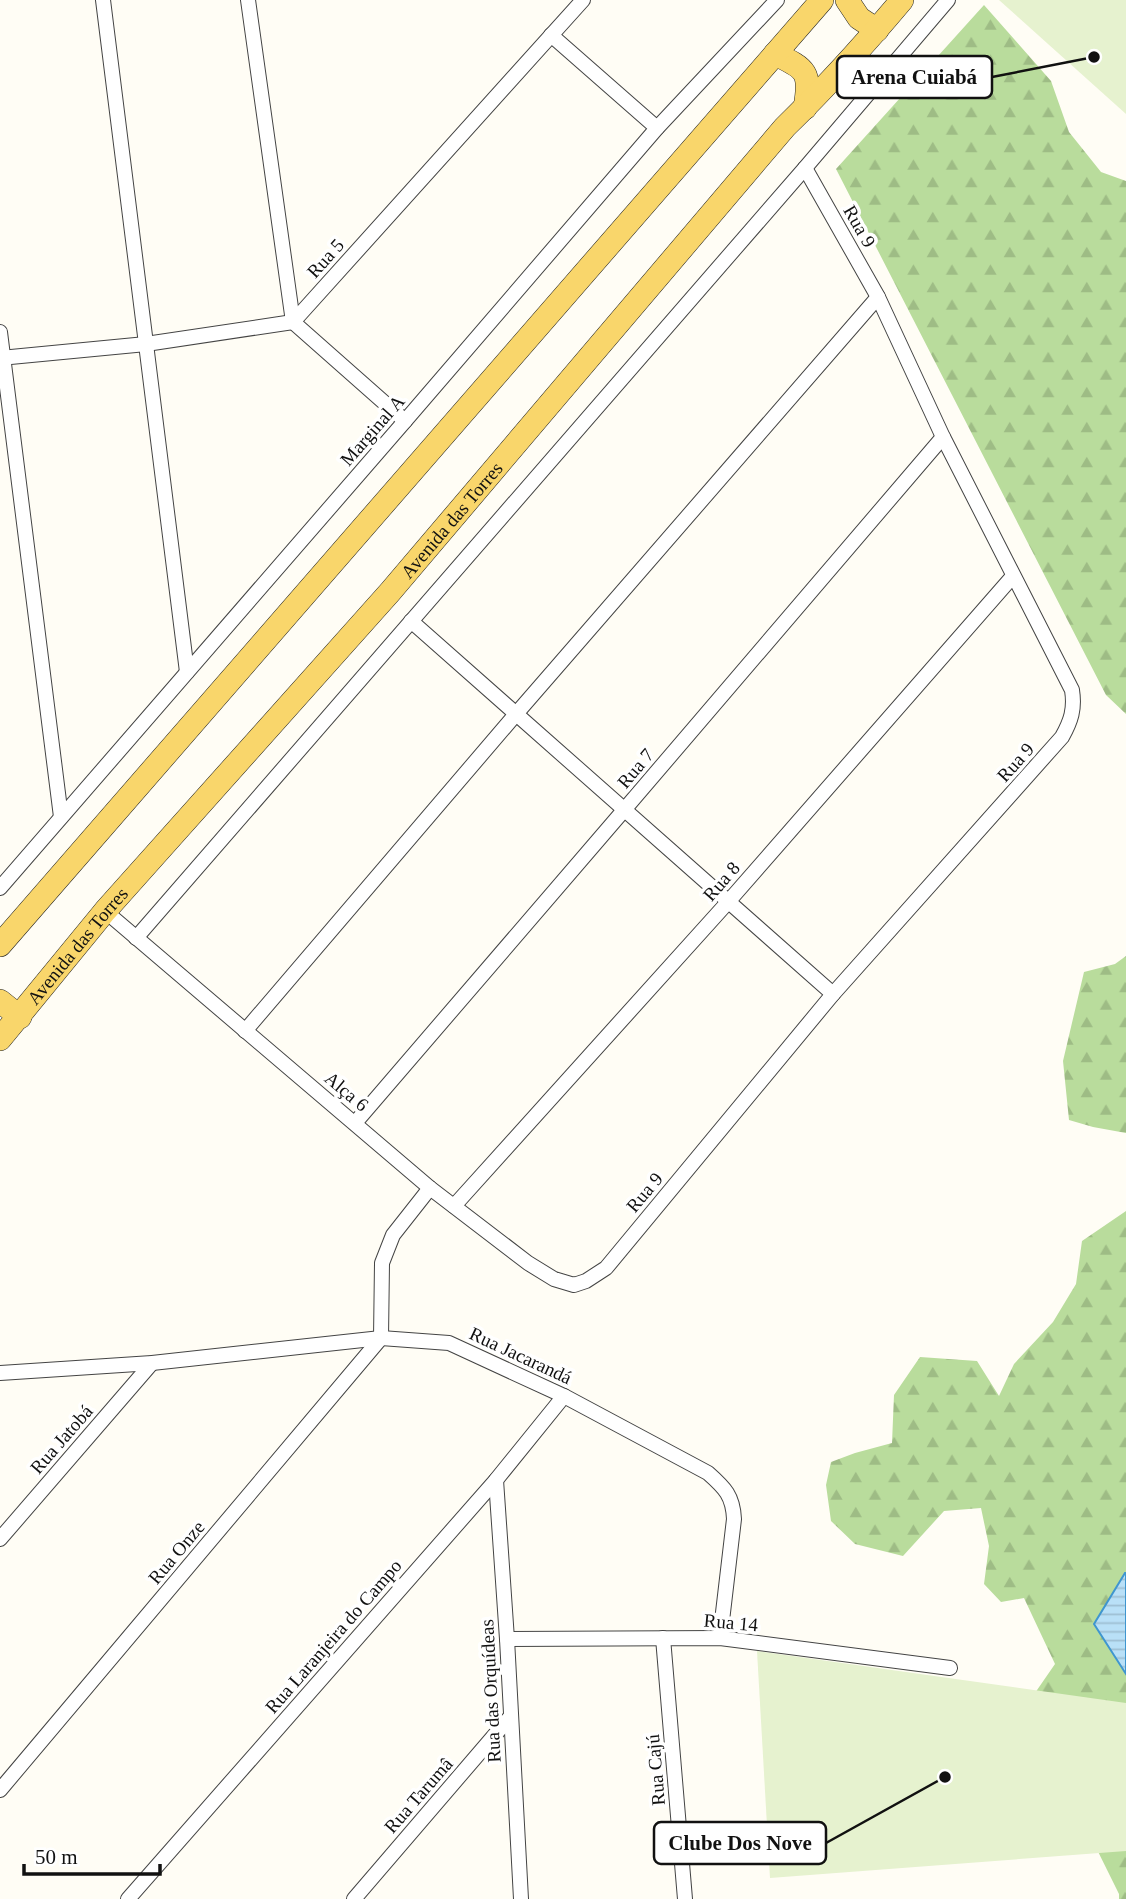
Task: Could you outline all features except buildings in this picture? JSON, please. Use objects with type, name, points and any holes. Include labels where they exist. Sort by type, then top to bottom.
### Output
[{"type":"main road","points":[[0,944],[822,0]]},
{"type":"main road","points":[[847,0],[859,18],[877,30]]},
{"type":"main road","name":"Avenida das Torres","points":[[0,1039],[105,911],[390,592],[785,127],[902,0]]},
{"type":"main road","points":[[775,54],[797,64],[806,75],[808,90],[805,108]]},
{"type":"main road","points":[[0,1001],[20,1017]]},
{"type":"street","points":[[103,0],[187,672]]},
{"type":"street","points":[[248,0],[293,322],[405,421]]},
{"type":"street","name":"Rua 5","points":[[293,322],[583,0]]},
{"type":"street","name":"Marginal A","points":[[0,888],[657,128],[777,0]]},
{"type":"street","points":[[136,938],[948,0]]},
{"type":"street","points":[[551,35],[657,128]]},
{"type":"street","name":"Rua 9","points":[[574,1285],[606,1268],[833,994],[1062,737],[1072,719],[1072,690],[943,437],[878,297],[805,168]]},
{"type":"street","points":[[245,1031],[878,297]]},
{"type":"street","points":[[1,358],[146,344],[293,322]]},
{"type":"street","points":[[0,332],[1,358],[61,817]]},
{"type":"street","name":"Rua 7","points":[[355,1123],[943,437]]},
{"type":"street","name":"Rua 8","points":[[454,1206],[729,902],[1013,576]]},
{"type":"street","points":[[411,621],[833,994]]},
{"type":"street","name":"Alça 6","points":[[105,911],[430,1188],[541,1272],[574,1285]]},
{"type":"street","points":[[381,1338],[382,1263],[393,1236],[430,1188]]},
{"type":"street","name":"Rua Jacarandá","points":[[0,1373],[152,1363],[381,1338],[449,1343],[564,1396],[709,1473],[722,1485],[733,1502],[734,1518],[720,1638]]},
{"type":"street","name":"Rua Onze","points":[[0,1790],[381,1338]]},
{"type":"street","name":"Rua Jatobá","points":[[0,1539],[152,1363]]},
{"type":"street","name":"Rua Laranjeira do Campo","points":[[128,1899],[496,1480],[564,1396]]},
{"type":"street","name":"Rua das Orquídeas","points":[[496,1480],[521,1899]]},
{"type":"street","name":"Rua Cajú","points":[[663,1638],[685,1899]]},
{"type":"street","name":"Rua 14","points":[[507,1639],[720,1638],[950,1668]]},
{"type":"street","name":"Rua Tarumâ","points":[[354,1899],[511,1716]]},
{"type":"green space","points":[[999,0],[1126,0],[1126,114]]},
{"type":"green space","points":[[984,5],[1051,81],[1069,132],[1101,172],[1126,181],[1126,714],[1106,695],[836,169]]},
{"type":"green space","points":[[1126,956],[1126,1133],[1069,1120],[1063,1061],[1084,972],[1115,964]]},
{"type":"green space","points":[[1126,1211],[1126,1899],[1119,1899],[1119,1894],[1026,1706],[1055,1664],[1024,1598],[1001,1602],[984,1584],[989,1546],[981,1508],[944,1511],[903,1556],[855,1544],[831,1521],[826,1485],[831,1462],[892,1443],[894,1395],[920,1357],[977,1361],[999,1396],[1014,1364],[1053,1322],[1076,1284],[1082,1241]]},
{"type":"green space","points":[[757,1651],[1126,1703],[1126,1851],[770,1878]]},
{"type":"water","points":[[1126,1573],[1126,1674],[1094,1624]]},
{"type":"place","name":"Arena Cuiabá","points":[[1094,57]]},
{"type":"place","name":"Clube Dos Nove","points":[[945,1777]]}]
